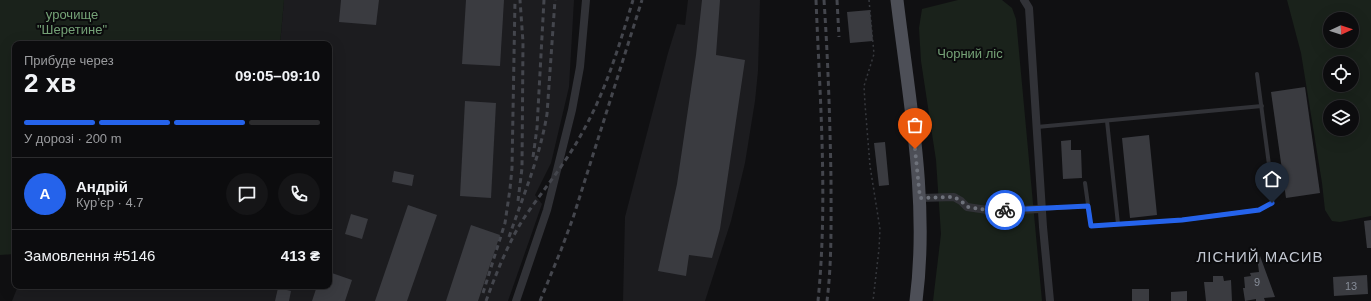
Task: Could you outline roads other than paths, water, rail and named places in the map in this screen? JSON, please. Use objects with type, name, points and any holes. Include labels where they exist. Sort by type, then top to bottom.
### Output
[{"type":"main road","points":[[897,0],[920,198],[921,255],[916,301]]},
{"type":"street","points":[[516,301],[547,210],[572,110],[580,67],[586,0]]},
{"type":"street","points":[[1024,0],[1029,8],[1042,208],[1050,301]]},
{"type":"street","points":[[920,198],[954,197],[968,207],[994,211],[1042,208]]},
{"type":"lane","points":[[1085,183],[1091,226],[1182,220],[1259,210],[1272,203],[1273,195],[1258,74]]},
{"type":"lane","points":[[1037,127],[1262,106]]},
{"type":"lane","points":[[1106,121],[1118,224]]},
{"type":"lane","points":[[1042,208],[1088,206]]},
{"type":"railway","points":[[483,293],[505,223],[510,189],[512,168],[515,0]]},
{"type":"railway","points":[[518,201],[522,168],[523,42],[520,0]]},
{"type":"railway","points":[[533,157],[537,128],[544,0]]},
{"type":"railway","points":[[509,237],[531,176],[544,130],[547,114],[555,0]]},
{"type":"railway","points":[[486,301],[503,259],[518,228],[569,155],[591,117],[605,85],[633,0]]},
{"type":"railway","points":[[540,301],[573,218],[642,0]]},
{"type":"railway","points":[[816,0],[823,188],[821,263],[818,301]]},
{"type":"railway","points":[[824,0],[829,90],[831,179],[830,256],[827,301]]},
{"type":"railway","points":[[837,0],[839,37]]},
{"type":"district","name":"ЛІСНИЙ МАСИВ","points":[[1260,256]]},
{"type":"park label","name":"урочище \"Шеретине\"","points":[[72,22]]},
{"type":"park label","name":"Чорний ліс","points":[[970,53]]}]
